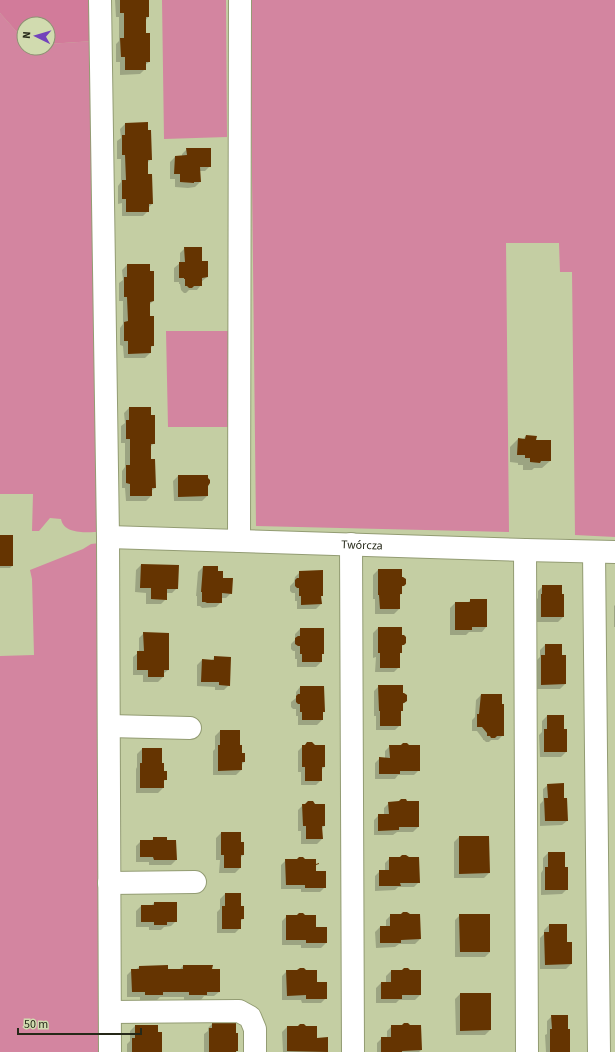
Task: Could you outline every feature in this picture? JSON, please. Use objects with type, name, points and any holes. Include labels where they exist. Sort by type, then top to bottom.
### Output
[{"type":"street","points":[[100,0],[108,537],[110,1052]]},
{"type":"street","points":[[239,541],[240,0]]},
{"type":"street","name":"Twórcza","points":[[108,537],[605,552]]},
{"type":"street","points":[[351,544],[353,1052]]},
{"type":"street","points":[[525,550],[527,1052]]},
{"type":"street","points":[[599,1052],[605,552]]},
{"type":"street","points":[[108,726],[190,728]]},
{"type":"street","points":[[109,882],[195,882]]},
{"type":"street","points":[[110,1012],[239,1011],[250,1017],[255,1029],[255,1052]]},
{"type":"shaded area","points":[[0,0],[93,0],[94,41],[56,43],[56,16],[16,16],[16,31],[0,13]]},
{"type":"shaded area","points":[[162,0],[226,0],[227,137],[164,139]]},
{"type":"shaded area","points":[[250,0],[615,0],[615,537],[575,535],[572,272],[560,272],[559,243],[506,243],[509,532],[256,526]]},
{"type":"shaded area","points":[[0,13],[16,31],[16,56],[56,56],[56,43],[94,41],[100,532],[77,532],[67,528],[61,519],[50,518],[39,531],[32,531],[33,494],[0,494]]},
{"type":"shaded area","points":[[166,331],[230,331],[231,427],[168,427]]},
{"type":"shaded area","points":[[100,543],[105,1052],[0,1052],[0,656],[34,655],[32,579],[30,570],[83,549],[91,544]]},
{"type":"building","points":[[120,0],[149,0],[149,17],[146,17],[146,33],[150,33],[150,62],[146,62],[146,70],[125,70],[125,57],[121,57],[120,38],[124,38],[124,13],[120,13]]},
{"type":"building","points":[[148,122],[148,130],[151,130],[152,160],[148,160],[148,174],[152,174],[153,204],[149,204],[149,212],[126,212],[126,199],[122,199],[122,180],[126,180],[125,155],[122,155],[122,135],[125,135],[125,123]]},
{"type":"building","points":[[186,148],[211,148],[211,167],[200,167],[201,182],[180,182],[180,174],[174,174],[175,156],[187,155]]},
{"type":"building","points":[[184,247],[202,247],[202,261],[208,261],[208,277],[202,278],[202,286],[194,286],[189,288],[185,286],[184,278],[179,278],[179,262],[185,262]]},
{"type":"building","points":[[127,264],[150,264],[150,271],[154,271],[154,301],[150,302],[150,316],[154,316],[154,346],[151,346],[151,353],[128,354],[128,341],[124,341],[124,322],[128,321],[127,297],[124,297],[124,277],[127,277]]},
{"type":"building","points":[[129,407],[151,407],[151,415],[155,415],[155,444],[151,444],[151,459],[155,459],[156,488],[152,488],[152,496],[130,496],[130,484],[126,483],[126,465],[130,465],[130,439],[126,439],[126,420],[129,420]]},
{"type":"building","points":[[526,435],[537,436],[536,440],[551,440],[551,461],[541,461],[540,463],[530,462],[530,458],[525,458],[525,455],[517,455],[518,438],[525,439]]},
{"type":"building","points":[[178,475],[208,475],[210,483],[208,486],[208,496],[178,497]]},
{"type":"building","points":[[0,535],[13,535],[13,566],[0,566]]},
{"type":"building","points":[[141,564],[179,565],[178,589],[167,589],[167,600],[151,599],[151,588],[140,588]]},
{"type":"building","points":[[203,566],[218,566],[218,571],[223,571],[223,578],[233,578],[232,594],[222,593],[222,603],[202,602],[201,592]]},
{"type":"building","points":[[378,569],[402,569],[402,577],[406,579],[406,584],[402,586],[402,594],[400,594],[400,609],[380,609],[378,595]]},
{"type":"building","points":[[323,570],[323,596],[321,596],[322,604],[301,605],[299,588],[295,586],[295,580],[299,578],[299,571]]},
{"type":"building","points":[[542,585],[562,585],[562,594],[564,594],[564,617],[541,617]]},
{"type":"building","points":[[470,599],[487,599],[487,627],[472,627],[472,630],[455,630],[455,602],[470,602]]},
{"type":"building","points":[[378,627],[402,627],[402,635],[406,637],[406,643],[402,645],[402,653],[400,653],[400,668],[380,668],[380,653],[378,653]]},
{"type":"building","points":[[300,628],[324,628],[324,654],[322,654],[322,662],[302,662],[300,646],[295,644],[295,638],[300,636]]},
{"type":"building","points":[[143,632],[169,633],[169,670],[164,670],[164,677],[148,677],[148,670],[137,670],[137,651],[144,651]]},
{"type":"building","points":[[545,644],[562,644],[562,655],[566,655],[566,684],[541,685],[541,655],[545,655]]},
{"type":"building","points":[[214,656],[231,657],[230,686],[219,685],[219,682],[201,682],[202,659],[214,660]]},
{"type":"building","points":[[378,685],[403,685],[403,693],[407,695],[407,701],[403,703],[403,711],[401,711],[401,726],[380,726]]},
{"type":"building","points":[[300,686],[324,686],[325,712],[323,712],[323,720],[302,720],[300,704],[296,702],[296,696],[300,694]]},
{"type":"building","points":[[481,694],[502,694],[502,704],[504,704],[504,736],[491,738],[490,736],[487,736],[487,733],[482,727],[477,727],[477,714],[479,714]]},
{"type":"building","points":[[547,715],[564,715],[564,729],[567,729],[567,752],[544,752],[544,729],[547,729]]},
{"type":"building","points":[[220,730],[240,730],[240,745],[242,745],[242,753],[245,753],[245,762],[242,762],[242,770],[218,771],[218,745],[220,745]]},
{"type":"building","points":[[307,742],[312,742],[315,745],[325,745],[325,767],[322,767],[322,781],[305,781],[305,767],[302,767],[302,745],[305,745]]},
{"type":"building","points":[[403,743],[407,743],[409,745],[420,745],[420,771],[400,771],[400,774],[379,774],[379,757],[390,758],[389,745],[401,745]]},
{"type":"building","points":[[142,748],[162,748],[162,763],[164,763],[164,771],[167,771],[167,780],[164,780],[164,788],[140,788],[140,763],[142,763]]},
{"type":"building","points":[[564,783],[564,798],[567,798],[568,821],[545,821],[544,798],[548,798],[547,784]]},
{"type":"building","points":[[401,799],[406,799],[407,801],[419,801],[419,827],[399,827],[399,830],[378,831],[378,814],[389,814],[388,802],[399,801]]},
{"type":"building","points":[[308,801],[313,801],[315,804],[325,804],[325,826],[322,826],[323,839],[306,839],[306,826],[303,826],[302,804],[305,804]]},
{"type":"building","points":[[221,832],[241,832],[241,842],[244,842],[244,855],[241,855],[241,868],[224,868],[224,855],[221,855]]},
{"type":"building","points":[[459,836],[489,836],[490,873],[459,874]]},
{"type":"building","points":[[153,837],[167,837],[167,840],[176,840],[177,860],[154,860],[153,857],[140,857],[140,840],[153,840]]},
{"type":"building","points":[[548,852],[565,852],[565,867],[568,867],[568,890],[545,890],[545,867],[548,867]]},
{"type":"building","points":[[402,855],[419,857],[420,883],[400,883],[401,886],[379,886],[379,870],[389,870],[389,857],[400,857]]},
{"type":"building","points":[[299,857],[303,857],[305,859],[316,859],[316,864],[319,864],[316,865],[316,871],[326,871],[326,888],[305,888],[305,885],[286,885],[285,859],[297,859]]},
{"type":"building","points":[[225,893],[241,893],[241,906],[244,906],[244,919],[241,919],[241,929],[222,929],[222,906],[225,906]]},
{"type":"building","points":[[154,902],[177,902],[177,922],[167,922],[167,925],[154,925],[154,922],[141,922],[141,905],[154,905]]},
{"type":"building","points":[[403,912],[420,914],[421,939],[401,940],[401,943],[380,943],[380,926],[390,926],[390,914],[401,914]]},
{"type":"building","points":[[299,913],[303,913],[305,915],[316,915],[316,927],[327,927],[327,943],[306,943],[306,940],[286,940],[286,915],[297,915]]},
{"type":"building","points":[[459,914],[490,914],[490,952],[460,952]]},
{"type":"building","points":[[549,924],[567,924],[567,942],[572,942],[572,964],[545,965],[544,932],[549,932]]},
{"type":"building","points":[[168,965],[168,969],[183,969],[183,965],[213,965],[212,969],[220,969],[220,992],[207,992],[207,995],[189,995],[189,992],[163,992],[163,995],[145,995],[145,992],[132,992],[131,969],[139,969],[139,966]]},
{"type":"building","points":[[304,968],[306,970],[317,970],[317,982],[327,982],[327,999],[306,999],[306,995],[287,996],[286,970],[297,970]]},
{"type":"building","points":[[404,968],[408,968],[410,970],[421,970],[421,995],[402,995],[402,999],[381,999],[381,982],[391,982],[391,970],[402,970]]},
{"type":"building","points":[[460,993],[491,993],[491,1030],[460,1031]]},
{"type":"building","points":[[551,1015],[568,1015],[568,1029],[570,1029],[570,1052],[550,1052],[550,1029],[552,1029]]},
{"type":"building","points":[[212,1022],[236,1022],[236,1033],[238,1033],[238,1051],[209,1052],[209,1028],[212,1028]]},
{"type":"building","points":[[404,1023],[408,1023],[410,1025],[421,1025],[422,1050],[381,1052],[381,1037],[391,1037],[391,1025],[402,1025]]},
{"type":"building","points":[[300,1024],[304,1024],[306,1026],[317,1026],[317,1038],[328,1037],[328,1052],[287,1051],[287,1026],[298,1026]]},
{"type":"building","points":[[135,1025],[158,1025],[158,1032],[162,1032],[162,1052],[132,1052],[132,1038],[135,1038]]}]
